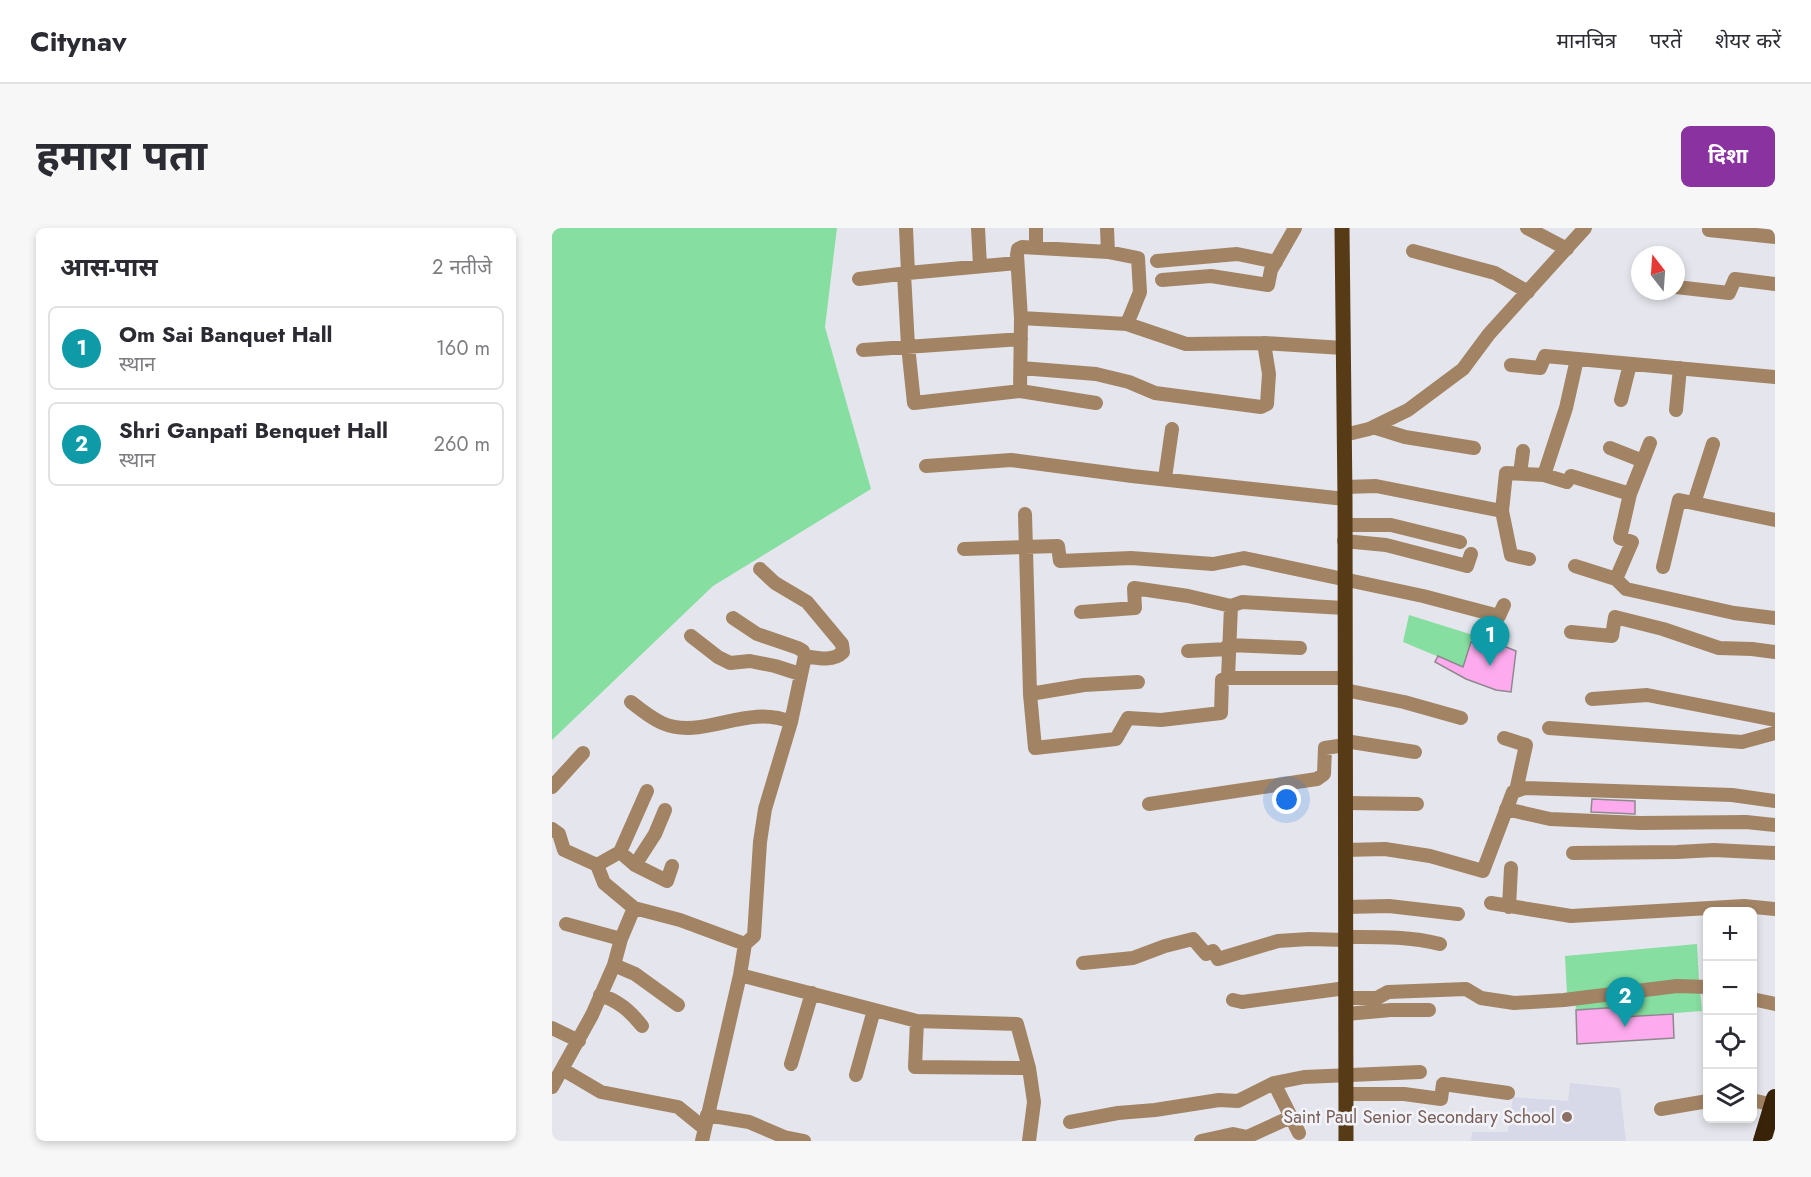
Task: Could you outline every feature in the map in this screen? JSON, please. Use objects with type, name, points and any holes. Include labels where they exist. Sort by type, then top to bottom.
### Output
[{"type":"highway","points":[[1762,1141],[1774,1102]]},
{"type":"main road","points":[[1342,228],[1347,1141]]},
{"type":"street","points":[[906,228],[908,346],[914,404],[1020,392],[1096,403]]},
{"type":"street","points":[[978,228],[980,266]]},
{"type":"street","points":[[1036,228],[1036,248]]},
{"type":"street","points":[[1107,228],[1108,252]]},
{"type":"street","points":[[1162,280],[1210,276],[1268,285],[1271,270],[1294,228]]},
{"type":"street","points":[[1527,228],[1567,249]]},
{"type":"street","points":[[1344,435],[1374,427],[1408,410],[1463,369],[1489,334],[1585,228]]},
{"type":"street","points":[[1709,230],[1775,237]]},
{"type":"street","points":[[1020,392],[1021,318],[1018,249],[1022,247],[1108,252],[1138,258],[1140,292],[1127,324]]},
{"type":"street","points":[[1413,251],[1494,273],[1528,292]]},
{"type":"street","points":[[1157,261],[1237,254],[1276,262]]},
{"type":"street","points":[[859,279],[1017,263]]},
{"type":"street","points":[[1685,288],[1729,293],[1735,279],[1775,284]]},
{"type":"street","points":[[1021,318],[1127,324],[1186,344],[1264,343],[1343,348]]},
{"type":"street","points":[[863,350],[1021,339]]},
{"type":"street","points":[[1021,368],[1096,374],[1129,382],[1155,393],[1261,407],[1267,404],[1269,374],[1264,343]]},
{"type":"street","points":[[1511,365],[1540,368],[1545,356],[1775,377]]},
{"type":"street","points":[[1544,476],[1566,408],[1577,359]]},
{"type":"street","points":[[1621,400],[1630,364]]},
{"type":"street","points":[[1676,410],[1680,368]]},
{"type":"street","points":[[1374,427],[1405,437],[1474,448]]},
{"type":"street","points":[[1165,478],[1172,429]]},
{"type":"street","points":[[1616,579],[1632,542],[1620,537],[1630,494],[1650,443]]},
{"type":"street","points":[[1694,503],[1713,444]]},
{"type":"street","points":[[1610,448],[1643,461]]},
{"type":"street","points":[[1520,474],[1523,451]]},
{"type":"street","points":[[926,466],[1011,460],[1132,476],[1345,493],[1376,486],[1502,511]]},
{"type":"street","points":[[1529,559],[1511,555],[1502,511],[1506,473],[1569,479],[1630,494]]},
{"type":"street","points":[[1663,567],[1678,500],[1775,520]]},
{"type":"street","points":[[1025,514],[1030,694],[1035,748],[1116,739],[1128,718],[1161,720],[1221,713],[1222,680],[1228,678],[1345,684],[1461,718]]},
{"type":"street","points":[[1344,525],[1391,525],[1460,542]]},
{"type":"street","points":[[1344,541],[1386,545],[1467,566],[1471,554]]},
{"type":"street","points":[[964,549],[1058,546],[1060,561],[1135,559],[1213,564],[1244,558],[1423,596],[1499,616],[1504,605]]},
{"type":"street","points":[[1575,566],[1616,579],[1626,589],[1734,613],[1775,618]]},
{"type":"street","points":[[760,569],[776,583],[807,602],[842,644],[843,652],[838,657],[819,659],[805,656]]},
{"type":"street","points":[[1081,612],[1136,608],[1134,588],[1188,596],[1231,606],[1242,602],[1344,608]]},
{"type":"street","points":[[1228,678],[1231,606]]},
{"type":"street","points":[[1571,632],[1612,636],[1615,617],[1663,628],[1719,648],[1775,652]]},
{"type":"street","points":[[704,1128],[740,975],[745,944],[754,936],[760,842],[765,809],[791,722],[805,656],[798,648],[757,634],[733,618]]},
{"type":"street","points":[[691,636],[718,657],[730,663],[750,662],[775,666],[800,674]]},
{"type":"street","points":[[1188,651],[1228,647],[1300,648]]},
{"type":"street","points":[[1030,694],[1084,685],[1138,682]]},
{"type":"street","points":[[1592,699],[1647,695],[1775,720]]},
{"type":"street","points":[[631,702],[663,724],[675,727],[705,726],[764,715],[791,722]]},
{"type":"street","points":[[1549,728],[1742,742],[1775,733]]},
{"type":"street","points":[[1504,738],[1526,745],[1516,791]]},
{"type":"street","points":[[1149,804],[1317,779],[1324,774],[1325,748],[1345,743],[1415,752]]},
{"type":"street","points":[[552,787],[583,753]]},
{"type":"street","points":[[1346,850],[1385,849],[1431,856],[1483,871],[1513,792],[1525,788],[1732,795],[1775,801]]},
{"type":"street","points":[[597,865],[620,852],[647,791]]},
{"type":"street","points":[[1345,803],[1418,804]]},
{"type":"street","points":[[1506,809],[1551,819],[1640,823],[1746,822],[1775,825]]},
{"type":"street","points":[[635,865],[655,834],[665,810]]},
{"type":"street","points":[[552,829],[559,834],[558,850],[597,865],[604,883],[634,908],[680,920],[745,944]]},
{"type":"street","points":[[1574,853],[1714,850],[1775,853]]},
{"type":"street","points":[[620,852],[635,865],[667,881],[672,866]]},
{"type":"street","points":[[1509,907],[1511,868]]},
{"type":"street","points":[[1491,903],[1571,916],[1744,906],[1775,909]]},
{"type":"street","points":[[1346,907],[1389,906],[1458,914]]},
{"type":"street","points":[[552,1087],[579,1041],[614,965],[621,939],[634,908]]},
{"type":"street","points":[[566,924],[621,939]]},
{"type":"street","points":[[1083,963],[1133,958],[1193,939],[1206,954],[1213,951],[1218,958],[1278,941],[1309,939],[1410,938],[1440,944]]},
{"type":"street","points":[[614,965],[635,974],[678,1005]]},
{"type":"street","points":[[740,975],[917,1021],[1017,1024],[1029,1068],[1034,1102],[1029,1141]]},
{"type":"street","points":[[1233,1000],[1242,1002],[1346,993],[1377,998],[1388,992],[1466,989],[1481,998],[1514,1002],[1564,1000],[1677,986],[1703,987]]},
{"type":"street","points":[[791,1064],[812,993]]},
{"type":"street","points":[[600,995],[614,999],[629,1010],[642,1026]]},
{"type":"street","points":[[1757,1000],[1775,1004]]},
{"type":"street","points":[[856,1075],[874,1010]]},
{"type":"street","points":[[1346,1014],[1391,1010],[1429,1010]]},
{"type":"street","points":[[917,1021],[915,1067],[1029,1068]]},
{"type":"street","points":[[552,1028],[579,1041]]},
{"type":"street","points":[[562,1069],[602,1092],[678,1107],[704,1128],[749,1122],[784,1137],[804,1141]]},
{"type":"street","points":[[1070,1122],[1118,1113],[1219,1100],[1238,1101],[1274,1083],[1304,1077],[1420,1072]]},
{"type":"street","points":[[1274,1083],[1299,1133]]},
{"type":"street","points":[[1346,1094],[1404,1094],[1441,1099],[1443,1084],[1508,1093]]},
{"type":"street","points":[[1757,1100],[1774,1102]]},
{"type":"street","points":[[1661,1109],[1703,1102]]},
{"type":"street","points":[[1201,1141],[1233,1134],[1247,1137],[1291,1118]]},
{"type":"shaded area","name":"Saint Paul Senior Secondary School","points":[[1570,1083],[1620,1088],[1626,1141],[1471,1141],[1472,1132],[1508,1132],[1513,1097],[1568,1101]]},
{"type":"green space","points":[[552,228],[837,228],[825,327],[871,489],[713,586],[552,740]]},
{"type":"green space","points":[[1409,615],[1473,635],[1463,667],[1403,642]]},
{"type":"green space","points":[[1697,944],[1699,982],[1567,994],[1565,956]]},
{"type":"green space","points":[[1700,990],[1702,1011],[1622,1017],[1621,1007],[1576,1010],[1575,1001]]},
{"type":"building","points":[[1484,638],[1516,651],[1511,692],[1496,690],[1466,679],[1435,662],[1438,656],[1463,667],[1471,642],[1480,645]]},
{"type":"building","points":[[1592,799],[1635,801],[1635,814],[1591,812]]},
{"type":"building","points":[[1622,1007],[1622,1017],[1673,1014],[1674,1038],[1577,1044],[1576,1010]]},
{"type":"place","name":"Om Sai Banquet Hall","points":[[1490,666]]},
{"type":"place","name":"Shri Ganpati Benquet Hall","points":[[1625,1027]]},
{"type":"place","name":"Saint Paul Senior Secondary School","points":[[1567,1117]]}]
